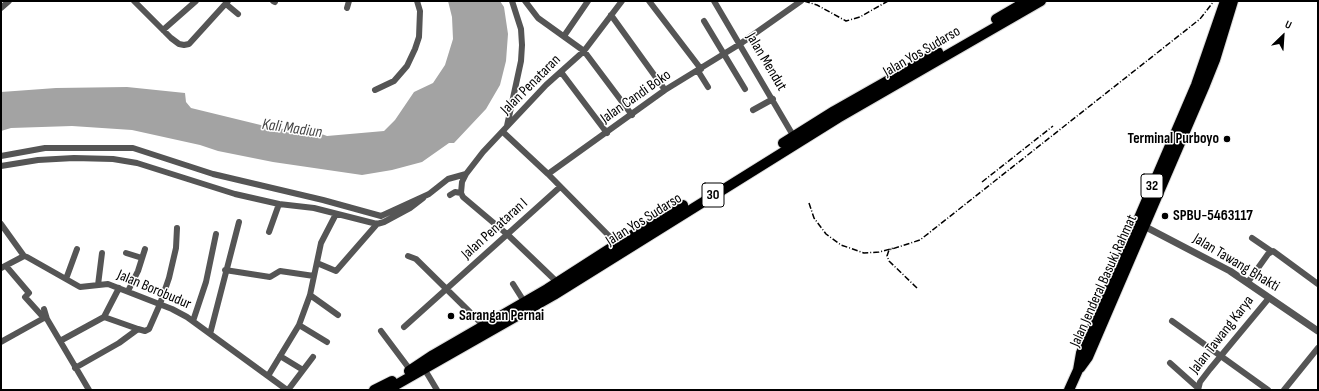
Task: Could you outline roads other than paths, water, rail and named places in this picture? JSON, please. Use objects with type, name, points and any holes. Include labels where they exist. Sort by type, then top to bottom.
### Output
[{"type":"highway","name":"Jalan Yos Sudarso","points":[[374,390],[554,295],[681,210],[834,111],[1027,1]]},
{"type":"highway","name":"Jalan Yos Sudarso","points":[[387,390],[425,370],[435,359],[484,326],[525,303],[617,244],[681,210],[1041,1]]},
{"type":"highway","name":"Jalan Jenderal Basuki Rahmat","points":[[1183,125],[1207,58],[1225,1]]},
{"type":"highway","name":"Jalan Jenderal Basuki Rahmat","points":[[1069,390],[1078,370],[1081,353],[1141,224],[1183,125],[1215,60],[1233,1]]},
{"type":"street","points":[[1,8],[9,1]]},
{"type":"street","points":[[134,1],[179,44],[189,44],[227,3],[238,14]]},
{"type":"street","points":[[347,8],[349,1]]},
{"type":"street","points":[[376,90],[394,81],[407,66],[419,31],[420,12],[417,1]]},
{"type":"street","points":[[1,166],[38,160],[74,158],[113,159],[138,163],[235,194],[279,204],[314,208],[377,224],[384,222],[410,208],[448,178],[462,174],[505,130],[521,61],[522,45],[521,29],[512,1]]},
{"type":"street","name":"Jalan Penataran","points":[[525,1],[538,18],[584,51],[561,72],[505,130],[617,244]]},
{"type":"street","points":[[564,36],[588,1]]},
{"type":"street","points":[[622,1],[584,51],[632,115]]},
{"type":"street","points":[[649,1],[700,70],[708,87]]},
{"type":"street","name":"Jalan Mendut","points":[[714,1],[794,137]]},
{"type":"street","name":"Jalan Candi Boko","points":[[548,174],[665,90],[725,54],[799,1]]},
{"type":"street","points":[[163,30],[192,2]]},
{"type":"street","points":[[611,15],[665,90]]},
{"type":"street","points":[[704,21],[745,89]]},
{"type":"street","points":[[561,72],[607,133]]},
{"type":"street","points":[[753,110],[773,99]]},
{"type":"street","points":[[1,156],[45,148],[133,148],[213,174],[323,200],[381,216],[429,194]]},
{"type":"street","points":[[462,174],[461,193],[463,197],[508,234],[558,282]]},
{"type":"street","name":"Jalan Penataran I","points":[[404,327],[560,187]]},
{"type":"street","points":[[450,195],[455,192],[461,193]]},
{"type":"street","points":[[269,232],[279,204]]},
{"type":"street","points":[[268,376],[299,325],[310,295],[322,243],[336,214]]},
{"type":"street","points":[[210,334],[225,270],[239,222]]},
{"type":"street","points":[[1,224],[24,256],[4,267],[29,293],[25,297],[46,318],[89,390]]},
{"type":"street","points":[[317,263],[336,271],[377,224]]},
{"type":"street","name":"Jalan Tawang Bhakti","points":[[1141,224],[1201,255],[1248,282],[1268,298],[1318,331]]},
{"type":"street","points":[[104,317],[138,329],[149,329],[169,278],[176,248],[177,228]]},
{"type":"street","points":[[193,321],[206,282],[216,234]]},
{"type":"street","points":[[1252,238],[1271,251],[1276,252],[1318,284]]},
{"type":"street","points":[[66,280],[77,248]]},
{"type":"street","points":[[128,292],[138,272],[145,249]]},
{"type":"street","points":[[1248,282],[1271,251]]},
{"type":"street","points":[[98,285],[102,253]]},
{"type":"street","points":[[126,253],[142,258]]},
{"type":"street","name":"Jalan Borobudur","points":[[24,256],[80,287],[105,283],[160,304],[193,321],[288,390]]},
{"type":"street","points":[[408,256],[416,259],[484,326]]},
{"type":"street","points":[[225,270],[270,277],[280,271],[314,276]]},
{"type":"street","points":[[513,284],[525,303]]},
{"type":"street","points":[[60,341],[104,317],[119,288]]},
{"type":"street","points":[[310,295],[338,314]]},
{"type":"street","name":"Jalan Tawang Karya","points":[[1198,389],[1200,382],[1268,298]]},
{"type":"street","points":[[44,309],[46,318]]},
{"type":"street","points":[[1,334],[3,341],[46,318]]},
{"type":"street","points":[[1172,322],[1268,390]]},
{"type":"street","points":[[299,325],[327,342]]},
{"type":"street","points":[[75,368],[119,343],[138,329]]},
{"type":"street","points":[[381,331],[411,370]]},
{"type":"street","points":[[1284,390],[1318,348]]},
{"type":"street","points":[[280,356],[303,370]]},
{"type":"street","points":[[288,390],[313,357]]},
{"type":"street","points":[[1170,363],[1198,389]]},
{"type":"street","points":[[425,370],[437,390]]},
{"type":"water","name":"Kali Madiun","points":[[448,1],[500,1],[504,7],[508,34],[506,61],[500,85],[486,109],[454,143],[449,143],[422,162],[392,170],[362,175],[273,162],[218,151],[200,145],[132,130],[72,126],[11,128],[1,131],[1,92],[56,88],[127,87],[185,93],[186,102],[191,108],[277,129],[305,128],[327,136],[384,131],[395,120],[414,92],[433,83],[445,65],[453,39],[452,17]]},
{"type":"railway","points":[[804,1],[817,5],[846,21],[860,17],[888,1]]},
{"type":"railway","points":[[917,288],[889,261],[887,256],[889,250],[920,240],[1200,19],[1214,1]]},
{"type":"railway","points":[[982,182],[1053,126]]},
{"type":"railway","points":[[809,203],[814,218],[826,234],[841,245],[864,253],[879,252],[894,248]]},
{"type":"place","name":"Terminal Purboyo","points":[[1227,139]]},
{"type":"place","name":"SPBU-5463117","points":[[1165,216]]},
{"type":"place","name":"Sarangan Pernai","points":[[451,316]]}]
